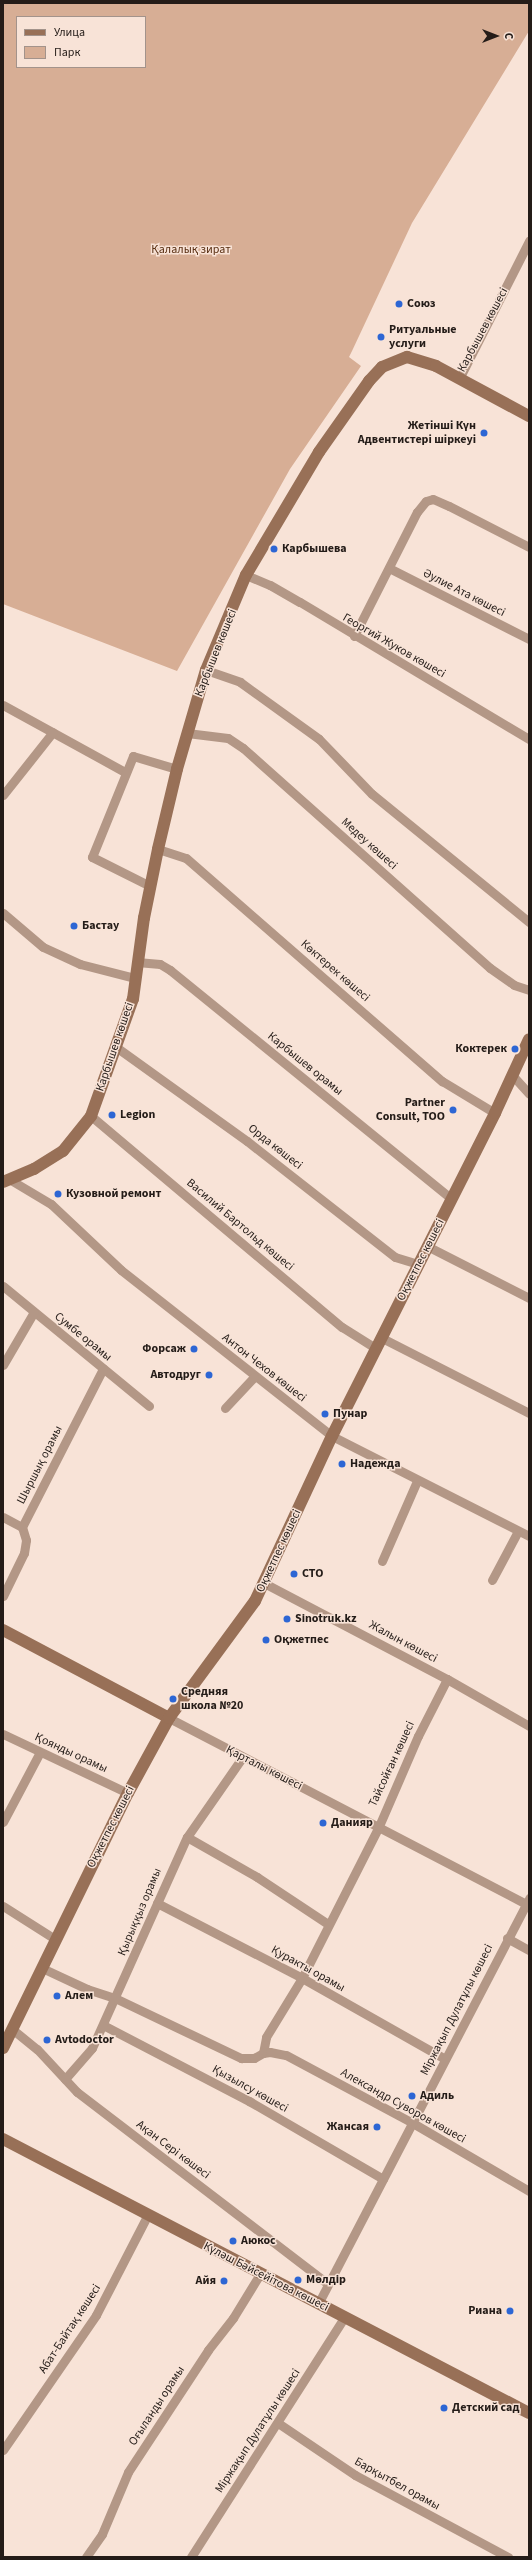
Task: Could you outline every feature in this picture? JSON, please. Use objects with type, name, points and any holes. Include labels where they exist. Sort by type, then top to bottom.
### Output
[{"type":"street","name":"Карбышев көшесі","points":[[6,1180],[34,1169],[63,1151],[91,1116],[133,999],[137,962],[150,886],[177,769],[187,733],[206,670],[246,575],[319,452],[369,381],[382,367],[407,358],[421,360],[460,377],[529,241]]},
{"type":"street","points":[[460,377],[529,416]]},
{"type":"street","points":[[354,636],[417,512],[426,500],[433,499],[529,547]]},
{"type":"street","name":"Әулие Ата көшесі","points":[[389,568],[529,639]]},
{"type":"street","name":"Георгий Жуков көшесі","points":[[246,575],[270,585],[529,739]]},
{"type":"street","points":[[206,670],[240,682],[318,739],[372,794],[529,922]]},
{"type":"street","points":[[3,705],[125,772]]},
{"type":"street","points":[[3,795],[53,732]]},
{"type":"street","name":"Медеу көшесі","points":[[187,733],[228,738],[244,748],[490,968],[514,985],[529,990]]},
{"type":"street","points":[[150,886],[92,857],[125,772],[133,756],[177,769]]},
{"type":"street","name":"Көктерек көшесі","points":[[158,849],[186,858],[442,1081],[495,1113]]},
{"type":"street","points":[[3,913],[49,950],[80,964],[135,978]]},
{"type":"street","name":"Карбышев орамы","points":[[137,962],[160,964],[170,970],[452,1199]]},
{"type":"street","name":"Оқжетпес көшесі","points":[[3,2048],[128,1793],[169,1718],[246,1615],[264,1583],[332,1436],[495,1113],[529,1039]]},
{"type":"street","name":"Орда көшесі","points":[[116,1047],[247,1141],[395,1257],[418,1264]]},
{"type":"street","points":[[513,1076],[529,1094]]},
{"type":"street","name":"Василий Бартольд көшесі","points":[[91,1116],[342,1327],[529,1413]]},
{"type":"street","name":"Антон Чехов көшесі","points":[[6,1180],[51,1204],[121,1270],[254,1377],[332,1436],[529,1536]]},
{"type":"street","points":[[427,1246],[529,1298]]},
{"type":"street","name":"Сумбе орамы","points":[[3,1286],[149,1406]]},
{"type":"street","points":[[3,1365],[34,1312]]},
{"type":"street","name":"Шыршық орамы","points":[[22,1527],[103,1369]]},
{"type":"street","points":[[225,1408],[254,1377]]},
{"type":"street","points":[[382,1561],[418,1481]]},
{"type":"street","points":[[3,1517],[22,1527],[26,1540],[24,1553],[3,1596]]},
{"type":"street","points":[[492,1580],[518,1531]]},
{"type":"street","name":"Жалын көшесі","points":[[264,1583],[447,1679],[529,1726]]},
{"type":"street","name":"Қарталы көшесі","points":[[3,1630],[242,1758],[527,1901]]},
{"type":"street","name":"Тайсойған көшесі","points":[[263,2054],[266,2037],[302,1978],[328,1924],[379,1826],[380,1817],[447,1679]]},
{"type":"street","name":"Қоянды орамы","points":[[3,1734],[128,1793]]},
{"type":"street","points":[[3,1822],[40,1752]]},
{"type":"street","name":"Қырыққыз орамы","points":[[65,2079],[92,2048],[104,2025],[187,1837],[242,1758]]},
{"type":"street","points":[[187,1837],[257,1877],[328,1924]]},
{"type":"street","name":"Міржақып Дулатұлы көшесі","points":[[318,2304],[327,2283],[527,1901]]},
{"type":"street","name":"Қуракты орамы","points":[[157,1903],[302,1978],[445,2060]]},
{"type":"street","points":[[3,1906],[55,1940]]},
{"type":"street","points":[[507,1938],[529,1950]]},
{"type":"street","points":[[42,1968],[87,1989],[115,1998],[241,2058],[254,2058],[263,2054]]},
{"type":"street","name":"Қызылсу көшесі","points":[[104,2025],[249,2101],[383,2178]]},
{"type":"street","name":"Ақан Сері көшесі","points":[[12,2029],[38,2049],[77,2092],[327,2283]]},
{"type":"street","name":"Александр Суворов көшесі","points":[[263,2054],[274,2052],[286,2055],[411,2122],[529,2190]]},
{"type":"street","name":"Күләш Бәйсейітова көшесі","points":[[3,2139],[147,2216],[529,2413]]},
{"type":"street","name":"Абат-Байтақ көшесі","points":[[3,2450],[96,2315],[147,2216]]},
{"type":"street","name":"Оғыланды орамы","points":[[86,2557],[102,2534],[128,2472],[208,2350],[233,2318],[260,2274]]},
{"type":"street","name":"Міржақып Дулатұлы көшесі","points":[[191,2557],[344,2318]]},
{"type":"street","name":"Барқытбел орамы","points":[[278,2423],[355,2475],[508,2557]]},
{"type":"green space","name":"Қалалық зират","points":[[3,3],[529,3],[529,31],[412,223],[349,357],[361,366],[290,469],[177,671],[3,604]]},
{"type":"place","name":"Союз","points":[[399,304]]},
{"type":"place","name":"Ритуальные услуги","points":[[381,337]]},
{"type":"place","name":"Жетінші Күн Адвентистері шіркеуі","points":[[484,433]]},
{"type":"place","name":"Карбышева","points":[[274,549]]},
{"type":"place","name":"Бастау","points":[[74,926]]},
{"type":"place","name":"Коктерек","points":[[515,1049]]},
{"type":"place","name":"Partner Consult, ТОО","points":[[453,1110]]},
{"type":"place","name":"Legion","points":[[112,1115]]},
{"type":"place","name":"Кузовной ремонт","points":[[58,1194]]},
{"type":"place","name":"Форсаж","points":[[194,1349]]},
{"type":"place","name":"Автодруг","points":[[209,1375]]},
{"type":"place","name":"Пунар","points":[[325,1414]]},
{"type":"place","name":"Надежда","points":[[342,1464]]},
{"type":"place","name":"СТО","points":[[294,1574]]},
{"type":"place","name":"Sinotruk.kz","points":[[287,1619]]},
{"type":"place","name":"Оқжетпес","points":[[266,1640]]},
{"type":"place","name":"Средняя школа №20","points":[[173,1699]]},
{"type":"place","name":"Данияр","points":[[323,1823]]},
{"type":"place","name":"Алем","points":[[57,1996]]},
{"type":"place","name":"Avtodoctor","points":[[47,2040]]},
{"type":"place","name":"Адиль","points":[[412,2096]]},
{"type":"place","name":"Жансая","points":[[377,2127]]},
{"type":"place","name":"Аюкос","points":[[233,2241]]},
{"type":"place","name":"Мөлдiр","points":[[298,2280]]},
{"type":"place","name":"Айя","points":[[224,2281]]},
{"type":"place","name":"Риана","points":[[510,2311]]},
{"type":"place","name":"Детский сад","points":[[444,2408]]}]
